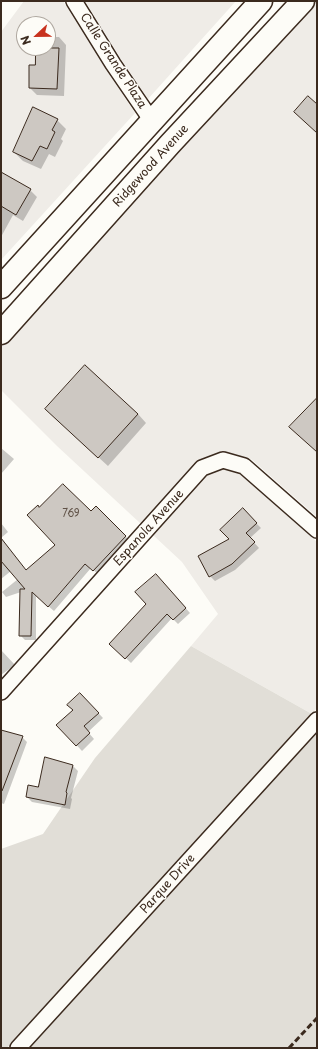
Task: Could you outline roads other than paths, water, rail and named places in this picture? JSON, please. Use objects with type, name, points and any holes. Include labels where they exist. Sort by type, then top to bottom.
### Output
[{"type":"main road","points":[[1,287],[261,1]]},
{"type":"main road","name":"Ridgewood Avenue","points":[[1,333],[170,144],[303,1]]},
{"type":"street","name":"Calle Grande Plaza","points":[[74,1],[113,64],[152,121]]},
{"type":"street","name":"Espanola Avenue","points":[[1,692],[202,468],[223,460],[244,466],[317,530]]},
{"type":"street","name":"Parque Drive","points":[[18,1048],[317,720]]},
{"type":"railway","points":[[289,1048],[317,1018]]}]
